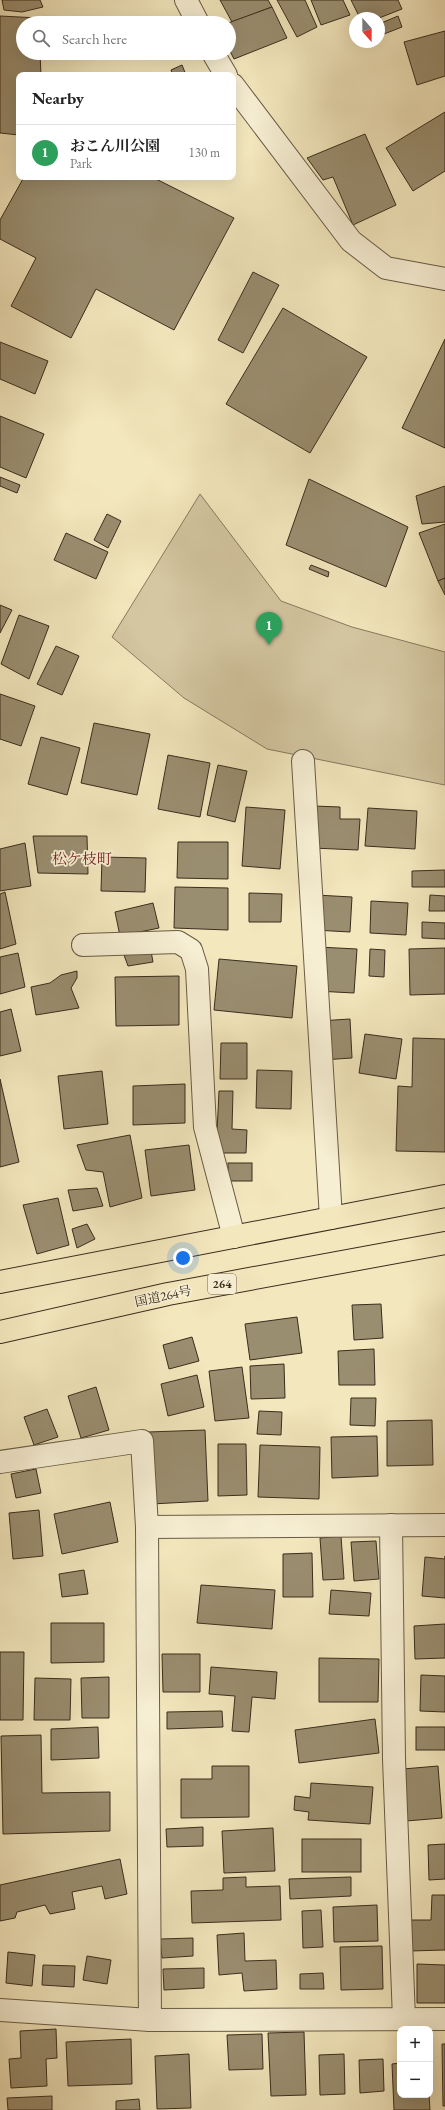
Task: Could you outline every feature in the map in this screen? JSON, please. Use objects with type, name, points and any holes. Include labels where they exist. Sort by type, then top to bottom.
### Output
[{"type":"highway","points":[[0,1282],[445,1196]]},
{"type":"highway","name":"国道264号","points":[[0,1332],[168,1294],[445,1243]]},
{"type":"street","points":[[186,0],[194,16]]},
{"type":"street","points":[[217,60],[224,72]]},
{"type":"street","points":[[236,89],[351,241],[386,268],[445,279]]},
{"type":"street","points":[[303,761],[332,1218]]},
{"type":"street","points":[[83,945],[178,942],[192,950],[198,969],[205,1127],[234,1237]]},
{"type":"street","points":[[0,1462],[142,1441],[147,1527],[150,2020]]},
{"type":"street","points":[[147,1527],[445,1524]]},
{"type":"street","points":[[391,1525],[394,1759],[404,2019]]},
{"type":"street","points":[[0,2010],[150,2020],[445,2019]]},
{"type":"shaded area","points":[[200,494],[281,601],[352,627],[445,652],[445,785],[267,749],[184,698],[112,637]]},
{"type":"building","points":[[2,0],[40,0],[43,7],[22,12],[4,10]]},
{"type":"building","points":[[220,0],[268,0],[272,7],[236,20],[236,16],[229,16]]},
{"type":"building","points":[[277,0],[305,0],[317,27],[297,37]]},
{"type":"building","points":[[311,0],[343,0],[349,15],[321,25]]},
{"type":"building","points":[[351,0],[398,0],[402,9],[385,16],[385,12],[357,12]]},
{"type":"building","points":[[272,7],[287,38],[236,58],[236,20]]},
{"type":"building","points":[[0,16],[16,17],[16,60],[40,60],[41,72],[16,72],[16,135],[0,133]]},
{"type":"building","points":[[398,16],[402,27],[385,34],[385,21]]},
{"type":"building","points":[[445,31],[445,76],[417,85],[404,42]]},
{"type":"building","points":[[182,65],[185,72],[172,72],[171,70]]},
{"type":"building","points":[[445,112],[445,171],[413,191],[386,148]]},
{"type":"building","points":[[365,134],[396,205],[353,225],[333,177],[323,180],[307,158]]},
{"type":"building","points":[[22,180],[158,180],[234,218],[174,330],[96,289],[71,338],[11,306],[36,258],[0,239],[0,220]]},
{"type":"building","points":[[253,272],[279,285],[243,353],[218,340]]},
{"type":"building","points":[[283,308],[367,357],[310,453],[226,404]]},
{"type":"building","points":[[445,339],[445,448],[402,428]]},
{"type":"building","points":[[0,342],[48,361],[35,394],[0,379]]},
{"type":"building","points":[[0,416],[44,434],[26,478],[0,467]]},
{"type":"building","points":[[0,477],[20,485],[17,493],[0,486]]},
{"type":"building","points":[[309,479],[408,527],[386,587],[286,545]]},
{"type":"building","points":[[445,486],[445,522],[422,524],[416,496]]},
{"type":"building","points":[[107,514],[121,521],[108,548],[94,540]]},
{"type":"building","points":[[445,524],[445,578],[438,581],[419,533]]},
{"type":"building","points":[[66,533],[108,552],[96,579],[54,560]]},
{"type":"building","points":[[311,565],[329,572],[328,577],[309,569]]},
{"type":"building","points":[[445,578],[445,595],[438,581]]},
{"type":"building","points":[[0,605],[12,610],[0,633]]},
{"type":"building","points":[[19,615],[49,626],[29,679],[1,664]]},
{"type":"building","points":[[56,646],[79,656],[62,695],[37,684]]},
{"type":"building","points":[[0,694],[35,706],[21,746],[0,739]]},
{"type":"building","points":[[94,723],[150,734],[137,795],[81,783]]},
{"type":"building","points":[[41,737],[80,748],[67,795],[28,784]]},
{"type":"building","points":[[168,755],[210,763],[200,817],[158,809]]},
{"type":"building","points":[[218,765],[247,771],[235,822],[207,815]]},
{"type":"building","points":[[314,806],[340,807],[340,819],[360,819],[358,850],[312,848]]},
{"type":"building","points":[[246,807],[285,810],[280,869],[242,866]]},
{"type":"building","points":[[368,808],[417,811],[415,849],[365,846]]},
{"type":"building","points":[[33,836],[87,836],[88,874],[38,873]]},
{"type":"building","points":[[178,842],[228,842],[228,879],[177,878]]},
{"type":"building","points":[[25,843],[31,886],[0,891],[0,849]]},
{"type":"building","points":[[102,857],[146,858],[145,892],[101,891]]},
{"type":"building","points":[[445,870],[445,887],[412,887],[412,871]]},
{"type":"building","points":[[175,887],[228,888],[228,930],[174,928]]},
{"type":"building","points":[[5,892],[16,944],[0,949],[0,894]]},
{"type":"building","points":[[249,893],[282,894],[281,922],[249,922]]},
{"type":"building","points":[[316,895],[352,897],[350,932],[314,930]]},
{"type":"building","points":[[430,895],[445,896],[445,911],[429,911]]},
{"type":"building","points":[[371,901],[408,903],[406,935],[370,933]]},
{"type":"building","points":[[153,903],[159,928],[120,936],[115,912]]},
{"type":"building","points":[[422,922],[445,923],[445,939],[422,938]]},
{"type":"building","points":[[318,947],[357,949],[354,993],[316,991]]},
{"type":"building","points":[[445,948],[445,994],[410,995],[409,949]]},
{"type":"building","points":[[370,949],[385,950],[384,977],[369,976]]},
{"type":"building","points":[[151,951],[153,962],[128,966],[124,955]]},
{"type":"building","points":[[18,953],[25,987],[0,994],[0,957]]},
{"type":"building","points":[[219,959],[297,966],[292,1018],[214,1010]]},
{"type":"building","points":[[77,971],[77,978],[71,988],[79,1008],[36,1015],[31,987],[50,983],[61,975]]},
{"type":"building","points":[[179,976],[179,1025],[116,1026],[115,977]]},
{"type":"building","points":[[11,1009],[21,1051],[0,1056],[0,1012]]},
{"type":"building","points":[[350,1019],[352,1058],[322,1060],[319,1021]]},
{"type":"building","points":[[365,1034],[402,1039],[396,1079],[359,1073]]},
{"type":"building","points":[[413,1038],[445,1039],[445,1152],[396,1151],[398,1086],[412,1087]]},
{"type":"building","points":[[221,1043],[247,1043],[247,1079],[220,1079]]},
{"type":"building","points":[[257,1070],[292,1071],[291,1109],[256,1108]]},
{"type":"building","points":[[102,1071],[108,1124],[64,1129],[58,1076]]},
{"type":"building","points":[[0,1079],[19,1162],[0,1167]]},
{"type":"building","points":[[185,1084],[185,1123],[133,1125],[133,1086]]},
{"type":"building","points":[[219,1091],[233,1091],[232,1129],[247,1130],[246,1153],[216,1153]]},
{"type":"building","points":[[130,1135],[142,1198],[110,1207],[103,1172],[86,1170],[77,1145]]},
{"type":"building","points":[[189,1145],[195,1190],[151,1196],[145,1150]]},
{"type":"building","points":[[228,1163],[252,1163],[252,1181],[228,1181]]},
{"type":"building","points":[[97,1188],[103,1206],[73,1211],[68,1190]]},
{"type":"building","points":[[58,1198],[69,1245],[37,1254],[23,1205]]},
{"type":"building","points":[[87,1224],[95,1239],[77,1248],[72,1229]]},
{"type":"building","points":[[381,1304],[383,1338],[354,1340],[352,1305]]},
{"type":"building","points":[[297,1317],[302,1353],[250,1360],[245,1324]]},
{"type":"building","points":[[192,1337],[199,1361],[169,1369],[163,1345]]},
{"type":"building","points":[[374,1349],[375,1385],[339,1385],[338,1351]]},
{"type":"building","points":[[284,1364],[285,1398],[251,1399],[250,1366]]},
{"type":"building","points":[[242,1367],[249,1418],[215,1421],[209,1371]]},
{"type":"building","points":[[197,1375],[204,1407],[168,1416],[161,1384]]},
{"type":"building","points":[[96,1387],[109,1430],[81,1438],[68,1396]]},
{"type":"building","points":[[351,1398],[376,1398],[375,1426],[350,1425]]},
{"type":"building","points":[[47,1409],[58,1437],[34,1445],[24,1417]]},
{"type":"building","points":[[259,1411],[282,1412],[281,1435],[257,1434]]},
{"type":"building","points":[[432,1420],[433,1465],[387,1466],[387,1421]]},
{"type":"building","points":[[205,1430],[208,1501],[151,1504],[148,1432]]},
{"type":"building","points":[[377,1436],[378,1476],[332,1478],[331,1437]]},
{"type":"building","points":[[218,1444],[246,1444],[247,1495],[218,1496]]},
{"type":"building","points":[[260,1445],[320,1447],[319,1499],[258,1497]]},
{"type":"building","points":[[36,1469],[41,1493],[16,1498],[11,1474]]},
{"type":"building","points":[[110,1502],[118,1542],[62,1554],[54,1514]]},
{"type":"building","points":[[39,1510],[43,1556],[13,1559],[9,1513]]},
{"type":"building","points":[[341,1536],[344,1579],[323,1580],[320,1538]]},
{"type":"building","points":[[376,1541],[379,1579],[354,1581],[351,1542]]},
{"type":"building","points":[[312,1553],[313,1597],[283,1597],[283,1554]]},
{"type":"building","points":[[425,1557],[445,1559],[445,1598],[422,1596]]},
{"type":"building","points":[[84,1570],[88,1594],[62,1597],[59,1574]]},
{"type":"building","points":[[201,1585],[275,1590],[272,1629],[197,1623]]},
{"type":"building","points":[[331,1590],[371,1593],[369,1616],[329,1614]]},
{"type":"building","points":[[51,1623],[104,1623],[104,1662],[51,1663]]},
{"type":"building","points":[[445,1624],[445,1658],[415,1659],[414,1626]]},
{"type":"building","points":[[0,1652],[24,1652],[23,1720],[0,1720]]},
{"type":"building","points":[[162,1654],[200,1654],[200,1692],[163,1692]]},
{"type":"building","points":[[319,1658],[379,1659],[378,1702],[319,1702]]},
{"type":"building","points":[[211,1667],[277,1672],[275,1699],[252,1697],[249,1732],[232,1731],[235,1696],[209,1694]]},
{"type":"building","points":[[421,1675],[445,1676],[445,1712],[420,1711]]},
{"type":"building","points":[[109,1677],[109,1718],[82,1718],[81,1678]]},
{"type":"building","points":[[35,1678],[71,1679],[70,1720],[34,1720]]},
{"type":"building","points":[[222,1711],[223,1727],[167,1729],[167,1712]]},
{"type":"building","points":[[375,1719],[379,1753],[299,1763],[295,1730]]},
{"type":"building","points":[[98,1727],[99,1758],[51,1760],[51,1729]]},
{"type":"building","points":[[416,1727],[445,1727],[445,1750],[416,1750]]},
{"type":"building","points":[[41,1735],[42,1793],[110,1792],[110,1831],[3,1834],[1,1736]]},
{"type":"building","points":[[212,1766],[249,1766],[249,1817],[181,1818],[181,1779],[212,1779]]},
{"type":"building","points":[[438,1766],[442,1818],[406,1821],[403,1769]]},
{"type":"building","points":[[311,1783],[373,1787],[370,1824],[308,1820],[309,1812],[294,1810],[295,1796],[310,1798]]},
{"type":"building","points":[[203,1827],[203,1846],[167,1847],[166,1829]]},
{"type":"building","points":[[273,1828],[275,1871],[224,1873],[222,1831]]},
{"type":"building","points":[[302,1839],[361,1839],[361,1872],[302,1872]]},
{"type":"building","points":[[445,1844],[445,1879],[429,1880],[428,1845]]},
{"type":"building","points":[[120,1859],[127,1894],[105,1899],[102,1886],[72,1892],[75,1909],[50,1914],[45,1905],[17,1912],[15,1918],[0,1921],[0,1885]]},
{"type":"building","points":[[246,1877],[246,1887],[280,1886],[281,1920],[192,1923],[191,1891],[223,1890],[223,1878]]},
{"type":"building","points":[[351,1877],[351,1896],[290,1899],[289,1879]]},
{"type":"building","points":[[432,1895],[445,1895],[445,1950],[410,1951],[409,1920],[431,1920]]},
{"type":"building","points":[[377,1905],[378,1941],[334,1942],[333,1907]]},
{"type":"building","points":[[321,1910],[323,1947],[303,1948],[302,1911]]},
{"type":"building","points":[[244,1933],[245,1961],[276,1960],[277,1989],[244,1991],[242,1973],[219,1975],[217,1935]]},
{"type":"building","points":[[193,1938],[193,1956],[162,1958],[160,1939]]},
{"type":"building","points":[[382,1946],[383,1989],[341,1990],[340,1947]]},
{"type":"building","points":[[8,1952],[35,1955],[32,1986],[6,1983]]},
{"type":"building","points":[[87,1956],[111,1960],[107,1984],[83,1980]]},
{"type":"building","points":[[417,1964],[445,1965],[445,2003],[417,2003]]},
{"type":"building","points":[[43,1965],[75,1966],[74,1987],[42,1985]]},
{"type":"building","points":[[204,1968],[204,1988],[164,1990],[163,1969]]},
{"type":"building","points":[[323,1973],[324,1989],[300,1989],[300,1974]]},
{"type":"building","points":[[56,2029],[57,2058],[46,2059],[47,2086],[11,2088],[9,2059],[21,2058],[20,2031]]},
{"type":"building","points":[[304,2032],[306,2095],[271,2096],[268,2033]]},
{"type":"building","points":[[262,2034],[263,2069],[229,2070],[227,2035]]},
{"type":"building","points":[[131,2039],[132,2084],[68,2086],[66,2042]]},
{"type":"building","points":[[442,2044],[445,2044],[445,2106],[443,2106]]},
{"type":"building","points":[[189,2054],[191,2108],[157,2109],[155,2056]]},
{"type":"building","points":[[344,2054],[345,2094],[320,2095],[319,2055]]},
{"type":"building","points":[[383,2059],[384,2091],[360,2093],[359,2060]]},
{"type":"building","points":[[397,2063],[397,2098],[429,2098],[430,2110],[394,2110],[392,2064]]},
{"type":"building","points":[[52,2096],[52,2110],[8,2110],[7,2098]]},
{"type":"building","points":[[139,2099],[140,2110],[116,2110],[116,2101]]},
{"type":"place","name":"おこん川公園","points":[[269,645]]},
{"type":"district","name":"松ケ枝町","points":[[82,858]]}]
